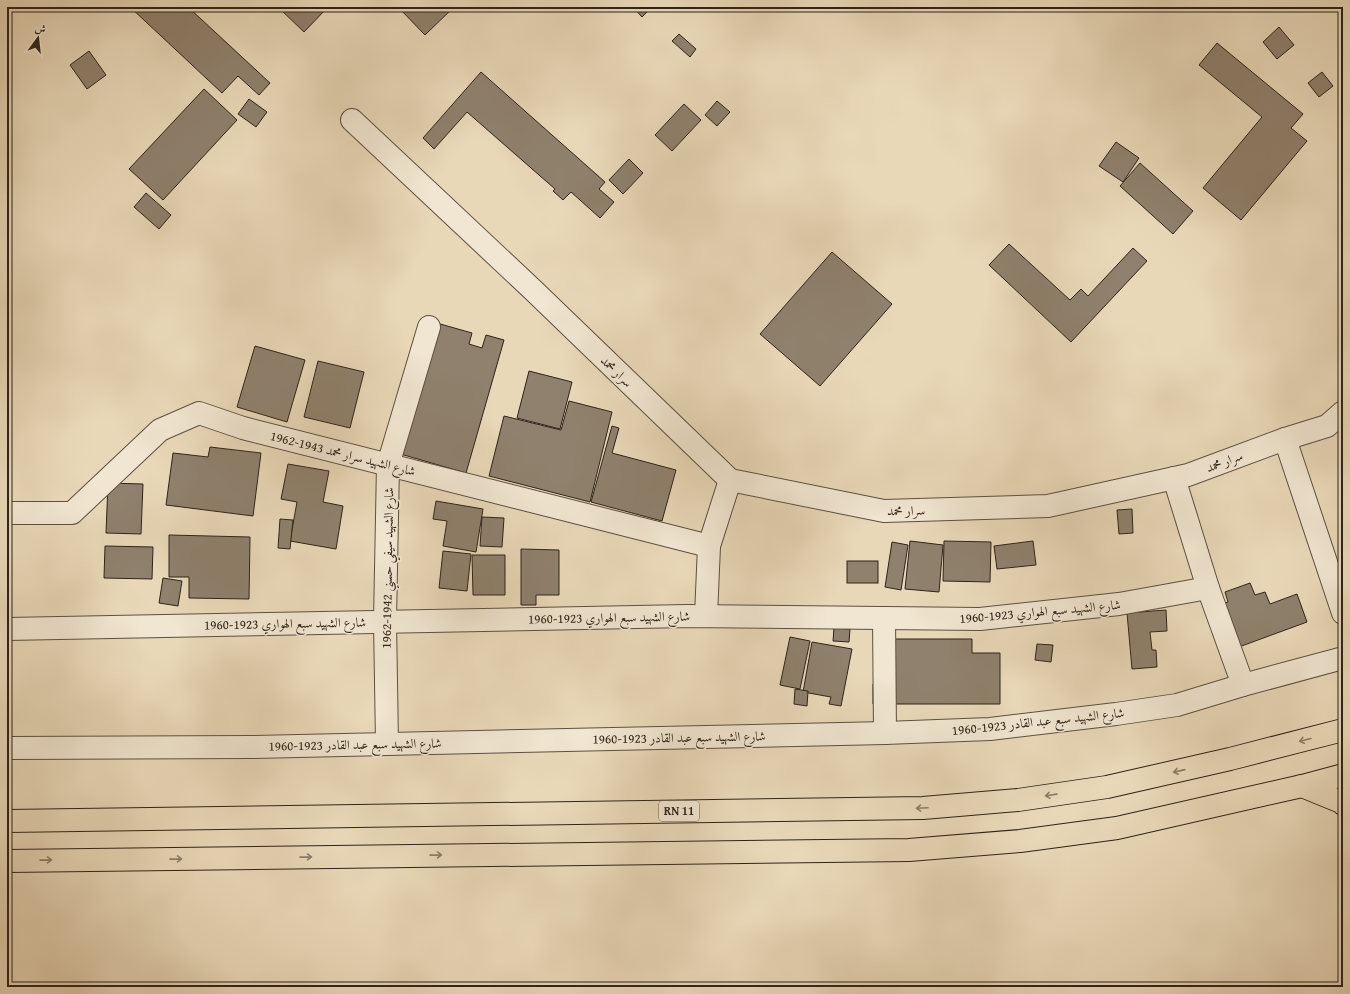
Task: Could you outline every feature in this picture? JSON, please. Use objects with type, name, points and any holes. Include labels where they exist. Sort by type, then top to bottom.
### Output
[{"type":"main road","name":"RN 11","points":[[7,821],[922,808],[1018,800],[1107,787],[1230,759],[1343,730]]},
{"type":"main road","points":[[7,861],[909,850],[1020,841],[1117,828],[1302,786],[1343,774]]},
{"type":"main road","points":[[1302,786],[1343,804]]},
{"type":"street","name":"سرار محمد","points":[[352,120],[532,289],[730,480],[884,511],[1048,506],[1188,475],[1285,438],[1327,426],[1343,412]]},
{"type":"street","name":"شارع الشهيد سيفي حسني 1942-1962","points":[[387,744],[385,621],[388,465],[429,327]]},
{"type":"street","name":"شارع الشهيد سرار محمد 1943-1962","points":[[7,513],[72,513],[160,430],[198,413],[243,428],[709,546]]},
{"type":"street","points":[[1285,438],[1343,613]]},
{"type":"street","points":[[1174,478],[1208,588],[1243,685]]},
{"type":"street","points":[[706,616],[709,546],[730,480]]},
{"type":"street","name":"شارع الشهيد سبع الهواري 1923-1960","points":[[7,629],[706,616],[980,619],[1119,604],[1208,588]]},
{"type":"street","points":[[884,618],[885,733]]},
{"type":"street","name":"شارع الشهيد سبع عبد القادر 1923-1960","points":[[7,748],[251,747],[885,733],[990,729],[1177,705],[1243,685],[1343,658]]},
{"type":"building","points":[[130,7],[188,7],[270,83],[259,95],[238,76],[222,93]]},
{"type":"building","points":[[278,7],[328,7],[304,32]]},
{"type":"building","points":[[398,7],[454,7],[425,35]]},
{"type":"building","points":[[633,7],[652,7],[642,17]]},
{"type":"building","points":[[1279,27],[1294,45],[1277,59],[1263,42]]},
{"type":"building","points":[[679,34],[696,49],[690,57],[672,41]]},
{"type":"building","points":[[1217,43],[1303,114],[1291,128],[1307,141],[1241,220],[1203,188],[1262,117],[1199,65]]},
{"type":"building","points":[[89,51],[106,75],[87,89],[70,65]]},
{"type":"building","points":[[481,72],[605,182],[599,189],[614,202],[600,218],[571,192],[563,200],[553,191],[555,189],[467,112],[434,149],[423,138]]},
{"type":"building","points":[[1322,72],[1333,86],[1319,97],[1308,83]]},
{"type":"building","points":[[204,89],[237,120],[163,200],[129,169]]},
{"type":"building","points":[[249,99],[267,112],[256,127],[238,114]]},
{"type":"building","points":[[717,101],[730,112],[717,126],[705,115]]},
{"type":"building","points":[[684,104],[701,120],[672,151],[655,135]]},
{"type":"building","points":[[1116,142],[1139,158],[1123,182],[1099,166]]},
{"type":"building","points":[[629,159],[643,173],[623,194],[609,180]]},
{"type":"building","points":[[1140,163],[1193,211],[1173,234],[1120,186]]},
{"type":"building","points":[[146,193],[171,215],[159,229],[134,207]]},
{"type":"building","points":[[1009,244],[1070,300],[1081,289],[1088,296],[1133,248],[1147,261],[1071,342],[989,265]]},
{"type":"building","points":[[832,252],[892,304],[820,386],[760,334]]},
{"type":"building","points":[[426,320],[472,333],[469,344],[482,348],[486,335],[504,340],[466,473],[397,453]]},
{"type":"building","points":[[255,346],[305,360],[287,422],[237,407]]},
{"type":"building","points":[[318,361],[364,372],[350,428],[304,417]]},
{"type":"building","points":[[529,371],[572,382],[560,429],[517,418]]},
{"type":"building","points":[[569,401],[612,412],[590,502],[489,476],[504,416],[561,430]]},
{"type":"building","points":[[612,426],[619,428],[612,453],[676,470],[662,521],[591,502]]},
{"type":"building","points":[[210,447],[261,453],[253,516],[166,505],[173,453],[208,457]]},
{"type":"building","points":[[288,464],[329,471],[323,502],[343,506],[336,549],[290,541],[297,502],[281,499]]},
{"type":"building","points":[[108,483],[143,484],[141,534],[106,533]]},
{"type":"building","points":[[436,501],[483,509],[476,552],[443,546],[447,521],[433,519]]},
{"type":"building","points":[[1132,509],[1133,533],[1119,534],[1117,510]]},
{"type":"building","points":[[482,517],[504,518],[502,547],[480,546]]},
{"type":"building","points":[[280,519],[293,520],[290,549],[278,548]]},
{"type":"building","points":[[169,535],[250,537],[249,599],[189,598],[189,577],[169,577]]},
{"type":"building","points":[[910,541],[943,545],[939,592],[905,589]]},
{"type":"building","points":[[944,541],[991,542],[990,582],[943,581]]},
{"type":"building","points":[[1033,541],[1036,565],[997,569],[994,546]]},
{"type":"building","points":[[892,542],[908,545],[901,590],[885,587]]},
{"type":"building","points":[[105,546],[153,547],[152,579],[104,578]]},
{"type":"building","points":[[521,549],[559,550],[559,595],[536,595],[536,605],[521,605]]},
{"type":"building","points":[[443,551],[471,554],[467,591],[439,588]]},
{"type":"building","points":[[472,555],[505,555],[505,595],[473,595]]},
{"type":"building","points":[[847,561],[878,561],[878,583],[847,583]]},
{"type":"building","points":[[163,578],[182,581],[178,606],[159,603]]},
{"type":"building","points":[[1250,583],[1255,595],[1265,592],[1270,604],[1297,594],[1307,622],[1228,651],[1212,608],[1228,602],[1225,592]]},
{"type":"building","points":[[1166,610],[1167,631],[1150,632],[1152,650],[1156,650],[1157,667],[1132,669],[1127,613]]},
{"type":"building","points":[[834,628],[850,629],[849,642],[833,641]]},
{"type":"building","points":[[790,637],[810,641],[800,689],[780,685]]},
{"type":"building","points":[[881,639],[972,639],[972,653],[1000,653],[1000,704],[873,704],[873,684],[882,684]]},
{"type":"building","points":[[812,642],[852,649],[841,706],[829,704],[831,697],[803,692]]},
{"type":"building","points":[[1037,644],[1053,645],[1051,662],[1035,660]]},
{"type":"building","points":[[795,689],[808,691],[807,706],[794,704]]}]
